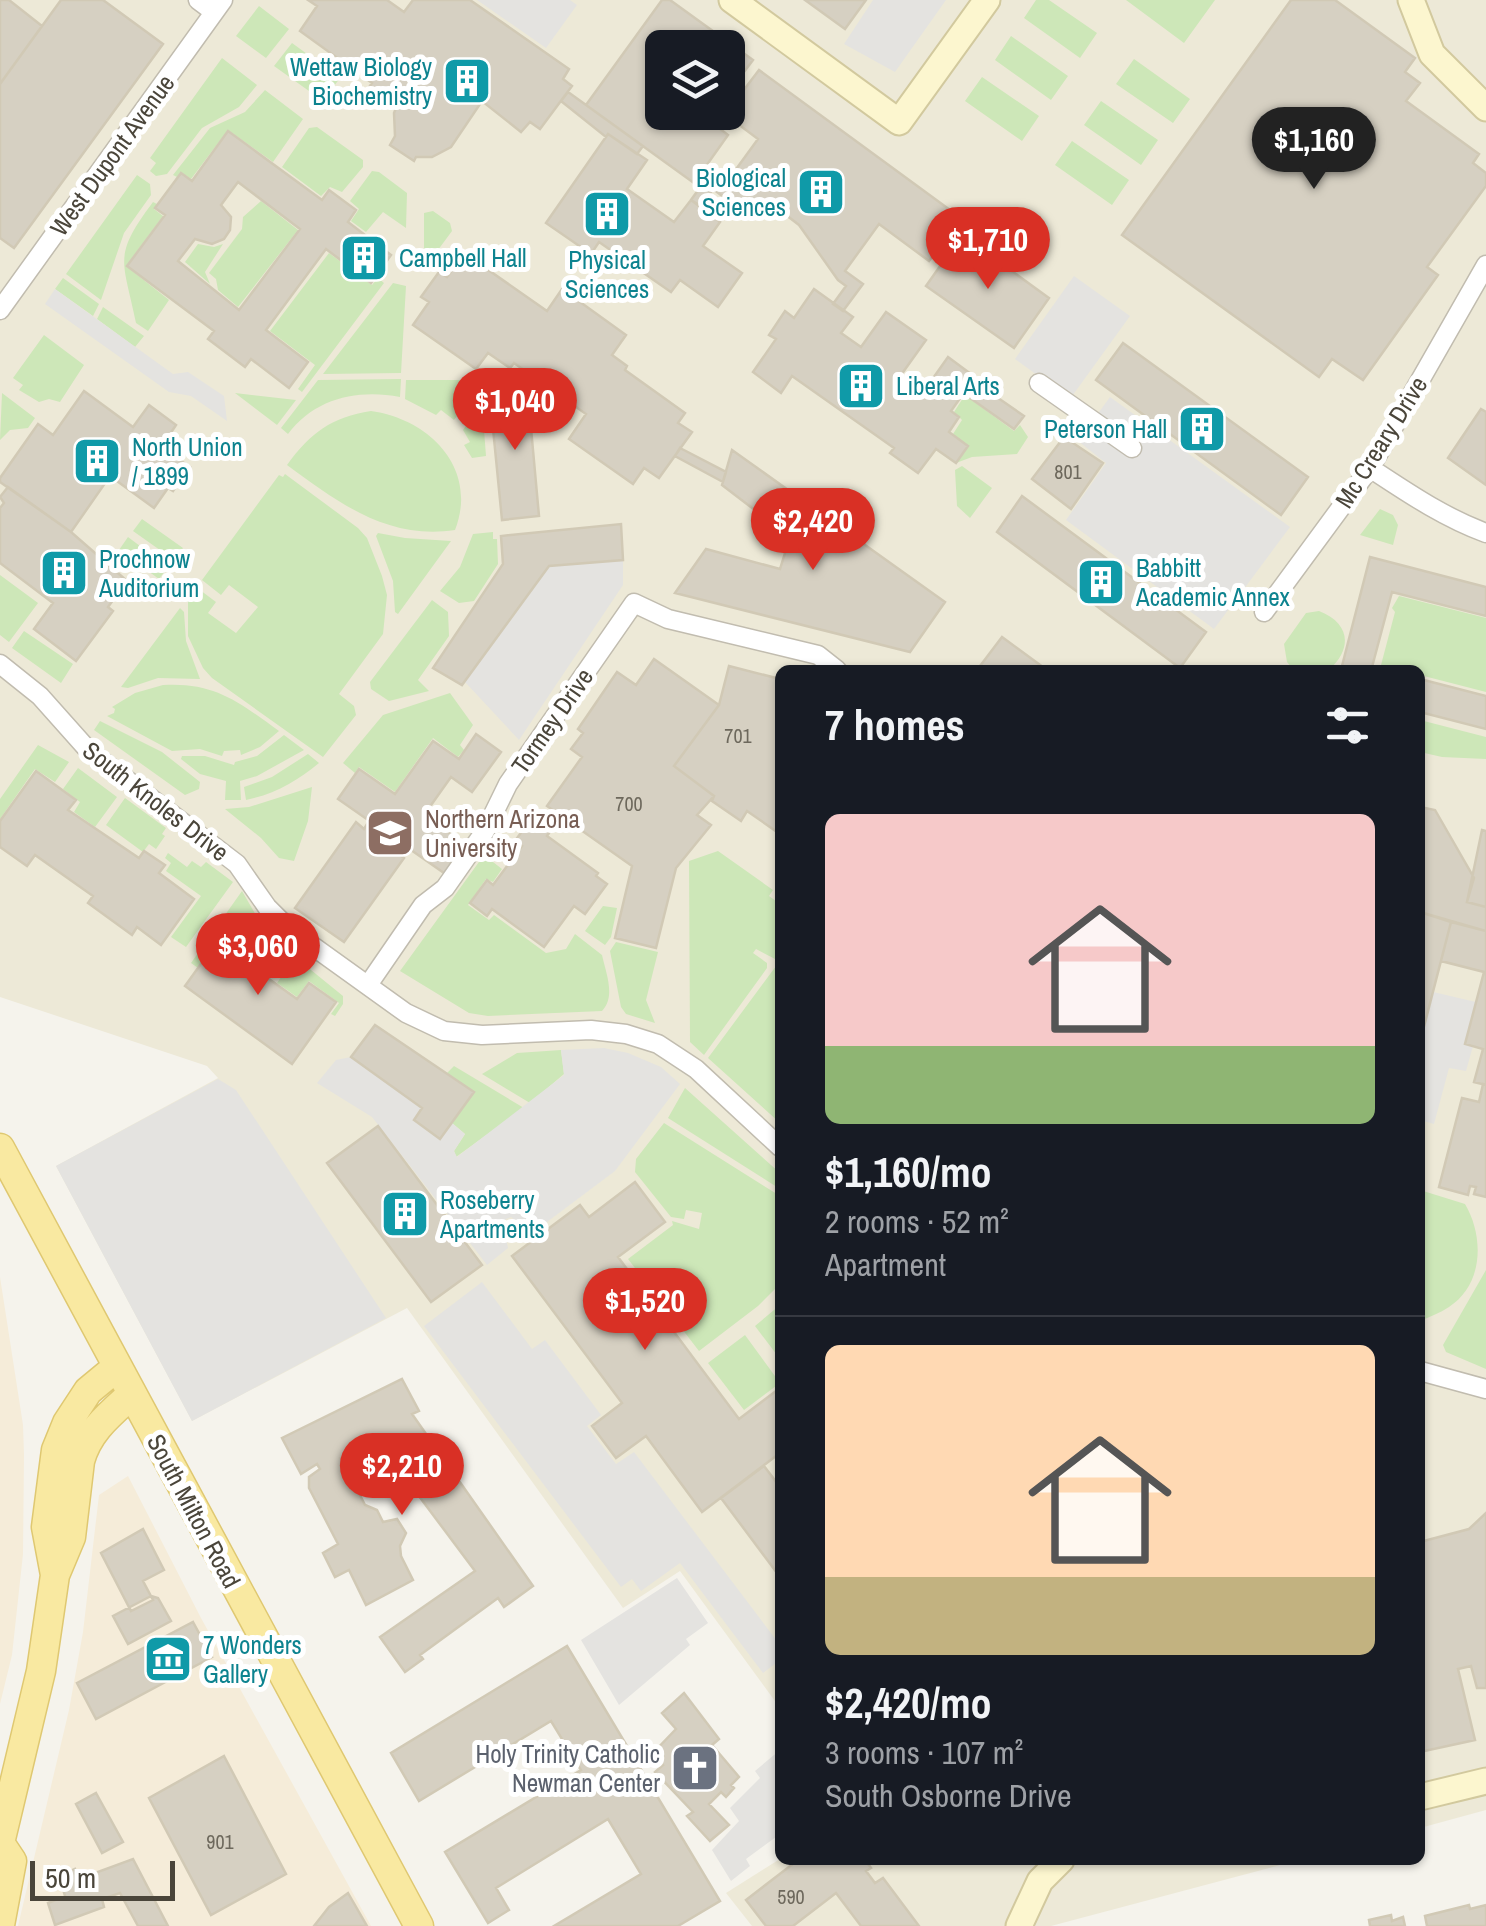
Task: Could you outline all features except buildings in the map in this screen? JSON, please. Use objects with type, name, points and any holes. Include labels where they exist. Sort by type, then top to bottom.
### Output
[{"type":"main road","name":"South Milton Road","points":[[0,1148],[419,1926]]},
{"type":"main road","points":[[55,1575],[46,1528],[56,1450],[67,1423],[88,1391],[117,1366]]},
{"type":"main road","points":[[0,1925],[12,1861],[0,1843],[42,1671],[55,1575],[71,1538],[83,1449],[100,1422],[132,1394]]},
{"type":"street","points":[[198,0],[219,6]]},
{"type":"street","points":[[732,0],[899,122],[987,0]]},
{"type":"street","points":[[1412,0],[1432,54],[1486,108]]},
{"type":"street","name":"West Dupont Avenue","points":[[0,310],[219,6]]},
{"type":"street","name":"Mc Creary Drive","points":[[1264,612],[1370,468],[1486,265]]},
{"type":"street","points":[[1039,382],[1132,448]]},
{"type":"street","points":[[1370,468],[1437,512],[1486,532]]},
{"type":"street","name":"Tormey Drive","points":[[368,985],[423,905],[445,888],[485,831],[508,784],[634,603],[668,619],[818,655],[831,665]]},
{"type":"street","name":"South Knoles Drive","points":[[0,664],[40,696],[89,751],[237,864],[267,907],[289,930],[406,1013],[444,1031],[482,1035],[591,1030],[626,1034],[658,1044],[696,1069],[775,1142]]},
{"type":"street","points":[[1425,1372],[1486,1389]]},
{"type":"street","points":[[1425,1795],[1486,1781]]},
{"type":"street","points":[[1019,1926],[1040,1882],[1056,1865]]},
{"type":"shaded area","name":"Northern Arizona University","points":[[0,0],[1486,0],[1486,1810],[1425,1827],[1425,665],[775,665],[775,1701],[680,1571],[623,1608],[407,1308],[192,1421],[56,1166],[218,1078],[207,1066],[0,997]]},
{"type":"shaded area","points":[[477,0],[570,0],[577,5],[546,48]]},
{"type":"shaded area","points":[[873,0],[946,0],[895,72],[844,44]]},
{"type":"shaded area","points":[[1074,276],[1130,316],[1070,399],[1015,359]]},
{"type":"shaded area","points":[[55,289],[173,374],[188,372],[224,396],[227,421],[191,396],[169,392],[45,304]]},
{"type":"shaded area","points":[[1110,397],[1290,527],[1214,629],[1066,520],[1106,463],[1078,441]]},
{"type":"shaded area","points":[[623,560],[623,585],[519,740],[465,682],[549,566]]},
{"type":"shaded area","points":[[1433,992],[1476,1002],[1465,1044],[1473,1046],[1466,1071],[1449,1068],[1434,1124],[1425,1121],[1425,1023]]},
{"type":"shaded area","points":[[604,1048],[661,1067],[680,1084],[615,1171],[531,1234],[511,1217],[506,1219],[503,1224],[508,1248],[487,1265],[372,1117],[317,1083],[336,1060],[351,1057],[422,1108],[414,1120],[440,1138],[452,1123],[465,1134],[454,1151],[457,1157],[564,1075],[561,1050]]},
{"type":"shaded area","points":[[218,1079],[236,1090],[386,1318],[192,1421],[56,1166]]},
{"type":"shaded area","points":[[0,1277],[23,1425],[24,1455],[23,1554],[12,1655],[0,1704]]},
{"type":"shaded area","points":[[482,1282],[532,1349],[545,1340],[601,1415],[587,1426],[616,1464],[634,1452],[775,1638],[775,1664],[763,1673],[680,1563],[641,1591],[632,1579],[621,1587],[424,1326]]},
{"type":"shaded area","points":[[128,1476],[201,1618],[371,1926],[18,1926],[69,1710],[83,1632],[99,1495]]},
{"type":"shaded area","points":[[677,1578],[708,1623],[686,1639],[690,1645],[619,1705],[581,1640]]},
{"type":"shaded area","points":[[775,1754],[775,1838],[746,1859],[750,1866],[731,1881],[712,1850],[739,1821],[730,1808],[760,1778],[755,1771]]},
{"type":"shaded area","points":[[775,1862],[1280,1865],[1051,1926],[752,1926],[726,1893]]},
{"type":"green space","points":[[1036,0],[1049,0],[1097,33],[1080,58],[1024,18]]},
{"type":"green space","points":[[1126,0],[1215,0],[1184,43]]},
{"type":"green space","points":[[259,6],[289,29],[266,58],[236,36]]},
{"type":"green space","points":[[1011,36],[1068,76],[1051,100],[995,60]]},
{"type":"green space","points":[[292,43],[340,78],[323,101],[274,66]]},
{"type":"green space","points":[[222,58],[257,85],[239,107],[202,128],[167,174],[156,176],[150,171],[156,163],[150,158]]},
{"type":"green space","points":[[1134,59],[1190,99],[1173,123],[1116,84]]},
{"type":"green space","points":[[982,77],[1039,116],[1022,141],[965,101]]},
{"type":"green space","points":[[265,90],[303,119],[273,162],[228,130],[191,179],[181,172],[177,177],[173,175],[210,128],[245,112]]},
{"type":"green space","points":[[1101,101],[1158,140],[1141,165],[1084,125]]},
{"type":"green space","points":[[317,127],[363,160],[363,167],[342,192],[330,187],[321,196],[282,167],[309,128]]},
{"type":"green space","points":[[1072,141],[1129,180],[1112,205],[1055,165]]},
{"type":"green space","points":[[372,171],[407,193],[406,228],[383,212],[366,232],[351,221],[359,209],[350,201]]},
{"type":"green space","points":[[137,175],[150,184],[151,195],[124,233],[101,300],[66,274]]},
{"type":"green space","points":[[261,201],[298,230],[238,307],[218,290],[216,279],[209,273],[242,229],[243,217]]},
{"type":"green space","points":[[153,202],[157,204],[154,209],[163,216],[126,266],[169,300],[148,331],[136,323],[124,259],[131,235]]},
{"type":"green space","points":[[433,211],[450,223],[452,231],[424,269],[424,213]]},
{"type":"green space","points":[[198,244],[223,244],[205,272],[210,284],[185,262]]},
{"type":"green space","points":[[329,253],[372,285],[378,278],[384,283],[302,392],[298,389],[315,365],[270,331]]},
{"type":"green space","points":[[63,278],[99,304],[93,316],[55,289]]},
{"type":"green space","points":[[393,283],[406,286],[401,373],[323,374]]},
{"type":"green space","points":[[103,307],[144,336],[135,347],[97,319]]},
{"type":"green space","points":[[44,335],[84,365],[60,402],[39,402],[19,390],[23,385],[13,378]]},
{"type":"green space","points":[[401,379],[400,397],[369,394],[338,399],[311,412],[288,434],[281,428],[318,380]]},
{"type":"green space","points":[[406,380],[473,380],[481,385],[454,420],[441,410],[436,415],[405,399]]},
{"type":"green space","points":[[2,393],[35,418],[28,428],[10,430],[0,440]]},
{"type":"green space","points":[[235,393],[296,400],[277,425]]},
{"type":"green space","points":[[965,395],[1014,431],[1020,425],[1028,437],[1017,454],[972,457],[956,463],[968,446],[953,434],[962,420],[954,412]]},
{"type":"green space","points":[[482,403],[486,456],[472,458],[464,445],[470,442],[463,430]]},
{"type":"green space","points":[[371,411],[412,424],[444,450],[460,486],[461,507],[455,530],[407,529],[365,516],[287,465],[323,428],[345,417]]},
{"type":"green space","points":[[962,466],[992,488],[970,518],[957,506],[955,470]]},
{"type":"green space","points":[[285,474],[367,538],[387,595],[383,634],[339,694],[354,706],[356,715],[323,757],[212,678],[188,636],[188,598],[196,587],[216,602],[208,613],[236,633],[258,607],[229,585],[221,595],[202,580],[279,475]]},
{"type":"green space","points":[[1380,509],[1393,515],[1398,525],[1393,545],[1360,535]]},
{"type":"green space","points":[[142,519],[183,548],[174,560],[133,531]]},
{"type":"green space","points":[[493,532],[498,564],[474,601],[459,603],[440,591],[460,567],[473,534]]},
{"type":"green space","points":[[378,533],[451,541],[398,614],[393,581]]},
{"type":"green space","points":[[128,537],[168,567],[159,579],[119,550]]},
{"type":"green space","points":[[0,575],[38,603],[9,642],[0,635]]},
{"type":"green space","points":[[1399,596],[1486,618],[1486,692],[1425,676],[1425,665],[1381,665],[1395,612],[1392,608]]},
{"type":"green space","points":[[432,600],[448,612],[449,636],[418,680],[429,691],[389,701],[371,689],[370,682]]},
{"type":"green space","points":[[180,608],[184,612],[186,641],[200,679],[158,678],[121,687]]},
{"type":"green space","points":[[1319,611],[1342,629],[1345,645],[1334,665],[1287,662],[1284,644],[1306,613]]},
{"type":"green space","points":[[24,631],[73,664],[61,683],[12,648]]},
{"type":"green space","points":[[163,685],[197,687],[226,696],[279,731],[260,747],[241,755],[240,750],[224,751],[222,756],[200,749],[172,751],[107,716],[114,713],[112,707],[135,693]]},
{"type":"green space","points":[[450,693],[473,725],[460,745],[464,750],[458,757],[433,738],[395,792],[359,767],[355,773],[343,763],[383,715]]},
{"type":"green space","points":[[100,721],[162,752],[200,782],[199,789],[185,795],[94,730]]},
{"type":"green space","points":[[1425,721],[1486,737],[1486,759],[1425,753]]},
{"type":"green space","points":[[284,735],[304,750],[240,781],[241,800],[225,800],[226,781],[200,774],[181,759],[205,756],[234,765],[257,756]]},
{"type":"green space","points":[[38,745],[69,762],[55,782],[35,769],[0,819],[0,799]]},
{"type":"green space","points":[[308,754],[319,763],[285,786],[246,800],[244,787],[272,777]]},
{"type":"green space","points":[[78,768],[117,797],[95,827],[74,812],[80,802],[63,789]]},
{"type":"green space","points":[[312,787],[308,821],[294,861],[279,858],[225,809],[249,807]]},
{"type":"green space","points":[[125,798],[166,828],[156,849],[149,844],[143,852],[106,825]]},
{"type":"green space","points":[[718,851],[773,890],[769,896],[775,900],[775,959],[756,949],[753,953],[767,963],[767,968],[704,1055],[690,1042],[689,861]]},
{"type":"green space","points":[[168,853],[187,867],[192,861],[201,867],[206,862],[233,882],[186,947],[171,937],[201,896],[166,871],[171,863],[165,858]]},
{"type":"green space","points":[[484,855],[502,869],[493,882],[486,879],[468,905],[489,920],[494,915],[546,953],[566,949],[575,934],[602,955],[609,992],[602,1011],[488,1016],[469,1013],[400,971]]},
{"type":"green space","points":[[242,891],[257,917],[283,944],[261,970],[248,962],[259,943],[230,923],[198,968],[191,963]]},
{"type":"green space","points":[[603,906],[617,908],[611,937],[605,945],[585,931]]},
{"type":"green space","points":[[616,942],[658,952],[646,1000],[655,1023],[626,1014],[621,1007],[610,951]]},
{"type":"green space","points":[[295,957],[343,996],[335,1016],[331,1014],[339,1003],[309,981],[297,997],[277,983]]},
{"type":"green space","points":[[775,967],[775,1118],[708,1058]]},
{"type":"green space","points":[[561,1050],[564,1074],[530,1103],[482,1074],[517,1053]]},
{"type":"green space","points":[[454,1066],[524,1108],[456,1157],[454,1151],[465,1134],[452,1123],[474,1092],[447,1073]]},
{"type":"green space","points":[[685,1088],[775,1169],[775,1186],[668,1118]]},
{"type":"green space","points":[[664,1123],[775,1193],[775,1289],[699,1351],[628,1259],[673,1225],[672,1221],[699,1229],[702,1213],[686,1210],[684,1219],[671,1217],[635,1172],[636,1159]]},
{"type":"green space","points":[[1425,1192],[1465,1204],[1478,1245],[1469,1286],[1446,1309],[1425,1319]]},
{"type":"green space","points":[[1486,1270],[1486,1369],[1446,1352],[1443,1345]]},
{"type":"green space","points":[[775,1309],[775,1352],[755,1326]]},
{"type":"green space","points":[[745,1335],[775,1376],[775,1387],[744,1410],[708,1363]]},
{"type":"place","name":"Wettaw Biology Biochemistry","points":[[467,81]]},
{"type":"place","name":"Biological Sciences","points":[[821,192]]},
{"type":"place","name":"Physical Sciences","points":[[607,214]]},
{"type":"place","name":"Campbell Hall","points":[[364,258]]},
{"type":"place","name":"Liberal Arts","points":[[861,386]]},
{"type":"place","name":"Peterson Hall","points":[[1202,429]]},
{"type":"place","name":"North Union / 1899","points":[[97,461]]},
{"type":"place","name":"Prochnow Auditorium","points":[[64,573]]},
{"type":"place","name":"Babbitt Academic Annex","points":[[1101,582]]},
{"type":"place","name":"Northern Arizona University","points":[[390,833]]},
{"type":"place","name":"Roseberry Apartments","points":[[405,1214]]},
{"type":"place","name":"7 Wonders Gallery","points":[[168,1659]]},
{"type":"place","name":"Holy Trinity Catholic Newman Center","points":[[695,1768]]}]
